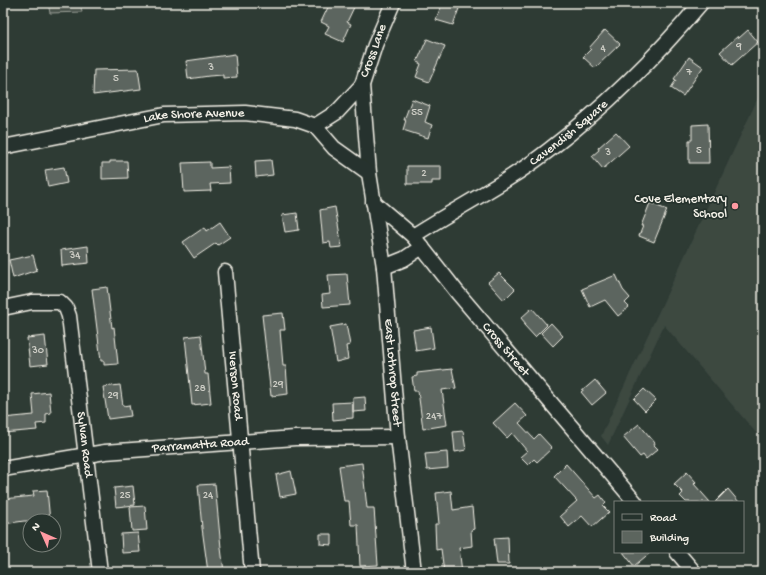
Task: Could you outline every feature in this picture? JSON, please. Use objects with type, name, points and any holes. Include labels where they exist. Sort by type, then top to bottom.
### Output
[{"type":"street","name":"Cross Lane","points":[[369,173],[362,85],[374,45],[393,3]]},
{"type":"street","name":"Cavendish Square","points":[[413,236],[514,175],[549,150],[610,100],[666,43],[701,3]]},
{"type":"street","points":[[315,126],[337,112],[362,85]]},
{"type":"street","name":"Lake Shore Avenue","points":[[3,147],[164,115],[245,113],[295,119],[315,126],[334,148],[369,173]]},
{"type":"street","name":"East Lothrop Street","points":[[369,173],[384,268],[398,437],[414,572]]},
{"type":"street","name":"Cross Street","points":[[373,202],[413,236],[457,292],[634,501]]},
{"type":"street","points":[[384,268],[404,259],[422,247]]},
{"type":"street","name":"Iverson Road","points":[[225,272],[252,572]]},
{"type":"street","name":"Sylvan Road","points":[[3,308],[32,302],[60,302],[66,308],[69,316],[100,572]]},
{"type":"street","name":"Parramatta Road","points":[[3,469],[85,455],[241,442],[295,438],[398,437]]},
{"type":"street","points":[[678,553],[694,572]]},
{"type":"shaded area","points":[[48,3],[80,3],[82,12],[50,13]]},
{"type":"shaded area","name":"Cove Elementary School","points":[[763,87],[763,441],[664,325],[608,445],[601,436]]},
{"type":"building","points":[[330,3],[356,3],[347,22],[351,24],[343,42],[325,34],[329,26],[321,22]]},
{"type":"building","points":[[442,3],[461,3],[453,25],[436,20]]},
{"type":"building","points":[[605,30],[620,44],[595,68],[583,57]]},
{"type":"building","points":[[748,30],[758,42],[732,65],[720,52],[738,36],[739,38]]},
{"type":"building","points":[[427,39],[445,46],[429,82],[416,77],[421,64],[417,62]]},
{"type":"building","points":[[235,54],[237,77],[223,78],[223,75],[188,79],[186,61]]},
{"type":"building","points":[[689,57],[703,67],[683,96],[671,88],[676,80],[674,79]]},
{"type":"building","points":[[138,69],[141,89],[93,95],[94,70]]},
{"type":"building","points":[[412,99],[430,106],[425,122],[432,125],[428,138],[403,130],[406,120],[404,120]]},
{"type":"building","points":[[708,124],[709,163],[689,163],[689,140],[692,140],[692,125]]},
{"type":"building","points":[[616,132],[629,146],[603,169],[592,156],[599,150],[598,148]]},
{"type":"building","points":[[271,160],[273,175],[256,177],[255,161]]},
{"type":"building","points":[[110,161],[127,161],[128,178],[102,179],[102,163],[110,163]]},
{"type":"building","points":[[210,162],[210,168],[229,167],[230,183],[210,184],[211,191],[184,192],[182,163]]},
{"type":"building","points":[[407,166],[441,166],[441,181],[432,181],[432,184],[407,184]]},
{"type":"building","points":[[64,167],[67,183],[48,187],[45,170]]},
{"type":"building","points":[[650,203],[667,210],[654,242],[639,236],[643,226],[641,226]]},
{"type":"building","points":[[335,207],[342,247],[331,248],[330,242],[323,243],[320,210]]},
{"type":"building","points":[[297,213],[299,230],[285,232],[282,215]]},
{"type":"building","points":[[220,222],[230,237],[218,245],[216,243],[194,258],[183,242],[205,227],[207,231]]},
{"type":"building","points":[[88,246],[89,263],[62,266],[61,250]]},
{"type":"building","points":[[33,255],[37,270],[13,278],[9,260]]},
{"type":"building","points":[[499,273],[515,289],[504,300],[488,282]]},
{"type":"building","points":[[347,274],[350,305],[323,307],[322,295],[330,294],[328,275]]},
{"type":"building","points":[[616,275],[623,290],[630,298],[625,303],[629,307],[618,316],[605,300],[590,307],[582,289]]},
{"type":"building","points":[[107,287],[112,328],[114,327],[118,364],[104,365],[104,361],[101,361],[92,289]]},
{"type":"building","points":[[532,308],[547,325],[535,337],[524,325],[526,324],[521,318]]},
{"type":"building","points":[[283,313],[285,330],[280,330],[283,366],[286,366],[288,394],[271,396],[262,315]]},
{"type":"building","points":[[551,323],[563,336],[553,346],[541,333]]},
{"type":"building","points":[[346,324],[350,345],[346,346],[348,359],[336,362],[330,327]]},
{"type":"building","points":[[431,327],[434,348],[416,351],[413,330]]},
{"type":"building","points":[[201,335],[205,374],[208,374],[211,403],[192,405],[185,337]]},
{"type":"building","points":[[45,336],[48,364],[30,366],[27,338]]},
{"type":"building","points":[[452,369],[456,388],[442,390],[447,425],[423,429],[418,391],[414,391],[412,377],[417,376],[417,373]]},
{"type":"building","points":[[595,380],[606,393],[592,405],[581,392]]},
{"type":"building","points":[[120,385],[123,406],[129,405],[131,416],[108,419],[103,387]]},
{"type":"building","points":[[644,389],[656,400],[645,411],[634,399]]},
{"type":"building","points":[[49,392],[51,413],[46,414],[46,423],[36,424],[37,430],[3,433],[3,418],[34,415],[32,394]]},
{"type":"building","points":[[365,397],[366,411],[353,412],[353,398]]},
{"type":"building","points":[[353,402],[353,418],[333,420],[332,403]]},
{"type":"building","points":[[515,403],[527,416],[519,423],[534,439],[539,434],[552,448],[537,462],[534,459],[528,465],[520,457],[527,451],[512,433],[507,438],[493,423]]},
{"type":"building","points":[[639,424],[655,443],[654,445],[658,449],[646,459],[643,455],[640,457],[623,437]]},
{"type":"building","points":[[463,431],[466,450],[455,452],[453,432]]},
{"type":"building","points":[[447,452],[448,468],[427,470],[425,454]]},
{"type":"building","points":[[362,463],[367,508],[374,508],[378,565],[360,566],[358,525],[351,525],[349,501],[344,501],[339,466]]},
{"type":"building","points":[[566,464],[596,498],[600,495],[606,503],[603,506],[609,512],[592,527],[582,516],[569,527],[560,516],[577,501],[554,476]]},
{"type":"building","points":[[291,471],[296,494],[280,497],[276,475]]},
{"type":"building","points":[[687,472],[696,482],[694,484],[709,501],[685,501],[680,496],[683,493],[674,484]]},
{"type":"building","points":[[215,484],[224,572],[208,572],[202,528],[198,485]]},
{"type":"building","points":[[133,486],[135,505],[116,507],[114,488]]},
{"type":"building","points":[[728,489],[738,501],[716,501]]},
{"type":"building","points":[[47,490],[49,513],[22,513],[22,521],[3,524],[3,499],[34,496],[33,491]]},
{"type":"building","points":[[451,491],[453,510],[472,507],[474,529],[471,530],[472,546],[459,548],[462,572],[444,572],[441,549],[436,550],[435,524],[439,524],[436,493]]},
{"type":"building","points":[[145,506],[147,530],[132,531],[130,507]]},
{"type":"building","points":[[138,533],[140,552],[122,553],[121,534]]},
{"type":"building","points":[[320,534],[332,534],[332,545],[320,544]]},
{"type":"building","points":[[508,537],[509,564],[497,564],[494,538]]},
{"type":"building","points":[[624,553],[650,553],[634,566]]},
{"type":"place","name":"Cove Elementary School","points":[[735,206]]}]
